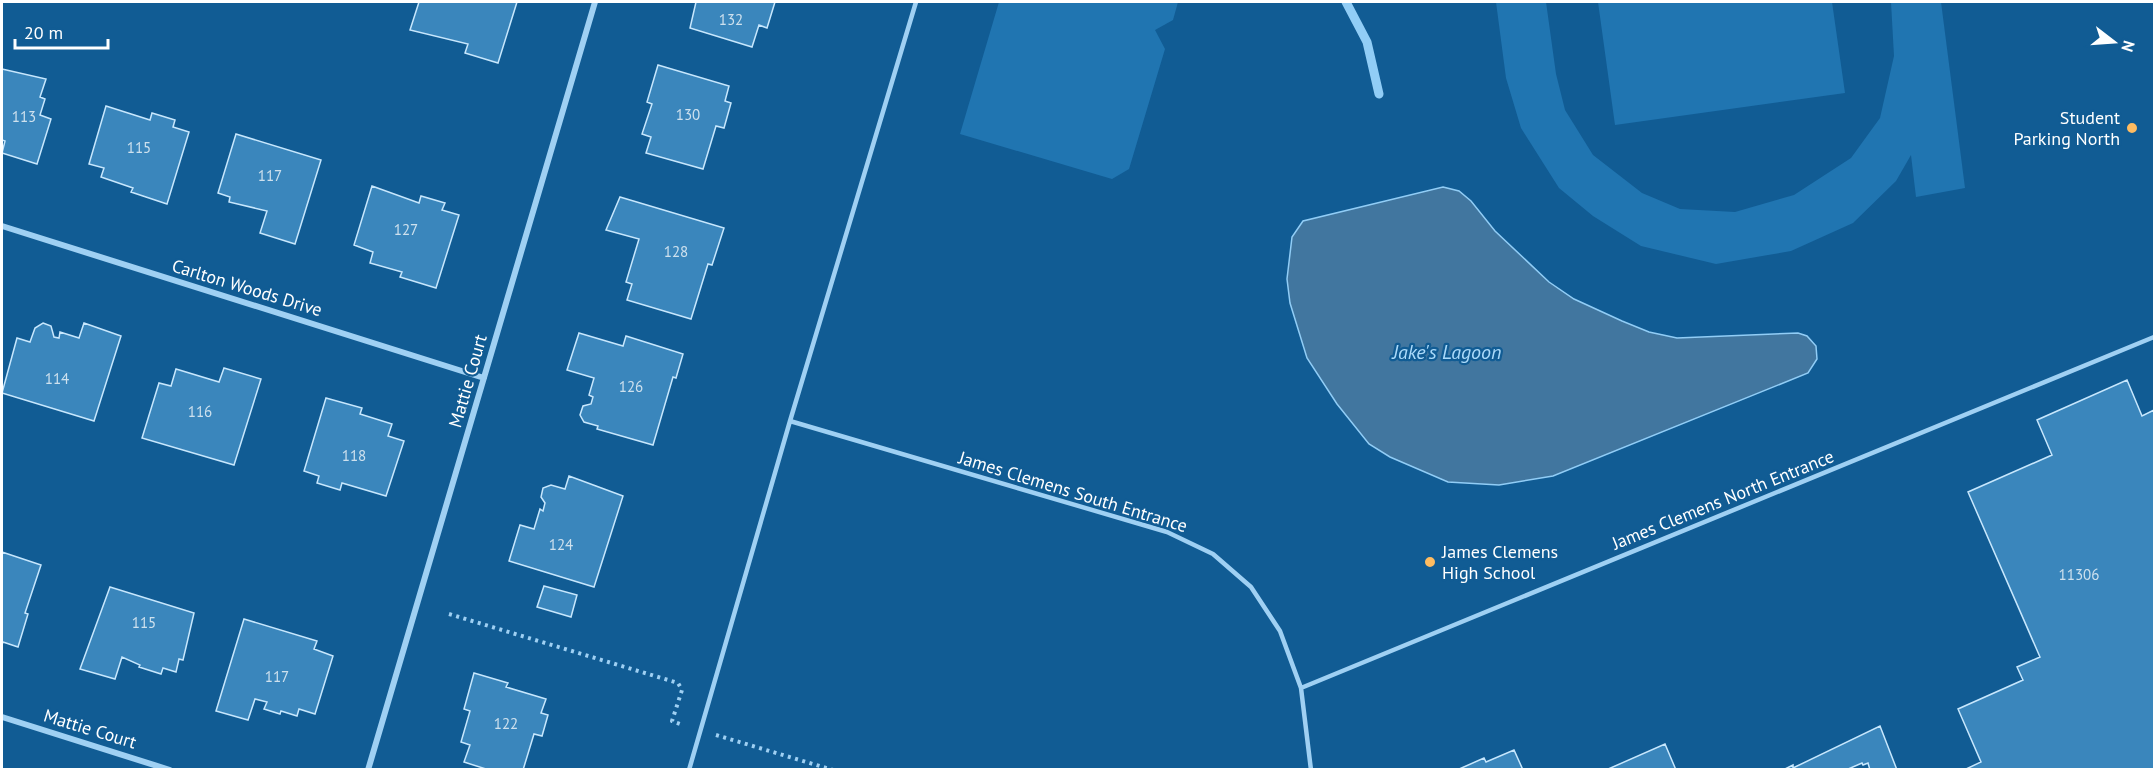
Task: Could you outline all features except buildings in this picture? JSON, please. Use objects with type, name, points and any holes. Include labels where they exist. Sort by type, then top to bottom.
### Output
[{"type":"street","name":"Mattie Court","points":[[368,770],[595,2]]},
{"type":"street","name":"Carlton Woods Drive","points":[[2,226],[484,378]]},
{"type":"street","name":"Mattie Court","points":[[2,717],[170,770]]},
{"type":"lane","points":[[689,770],[790,421],[916,2]]},
{"type":"lane","name":"James Clemens North Entrance","points":[[1301,688],[2154,337]]},
{"type":"lane","name":"James Clemens South Entrance","points":[[790,421],[1167,532],[1213,554],[1251,587],[1283,636],[1301,688],[1311,770]]},
{"type":"path","points":[[449,614],[678,683],[682,690],[672,721],[684,725]]},
{"type":"path","points":[[715,735],[833,770]]},
{"type":"shaded area","points":[[999,2],[1178,2],[1173,20],[1155,30],[1165,49],[1129,169],[1112,179],[960,134]]},
{"type":"shaded area","points":[[1496,2],[1546,2],[1556,74],[1565,110],[1593,155],[1642,193],[1680,209],[1735,212],[1794,195],[1851,158],[1880,118],[1894,56],[1891,2],[1941,2],[1965,188],[1916,197],[1911,155],[1896,181],[1853,223],[1791,251],[1716,264],[1641,246],[1593,216],[1559,188],[1521,128],[1506,78]]},
{"type":"shaded area","points":[[1598,2],[1832,2],[1845,93],[1615,125]]},
{"type":"water","name":"Jake's Lagoon","points":[[1443,187],[1459,191],[1471,201],[1495,231],[1549,282],[1574,299],[1649,332],[1677,338],[1798,333],[1807,336],[1816,346],[1817,359],[1808,373],[1553,476],[1499,485],[1448,482],[1390,457],[1369,444],[1337,404],[1307,358],[1290,303],[1287,279],[1292,237],[1303,221]]},
{"type":"waterway","points":[[1346,2],[1367,42],[1379,94]]},
{"type":"place","name":"Student Parking North","points":[[2132,128]]},
{"type":"place","name":"James Clemens High School","points":[[1430,562]]}]
